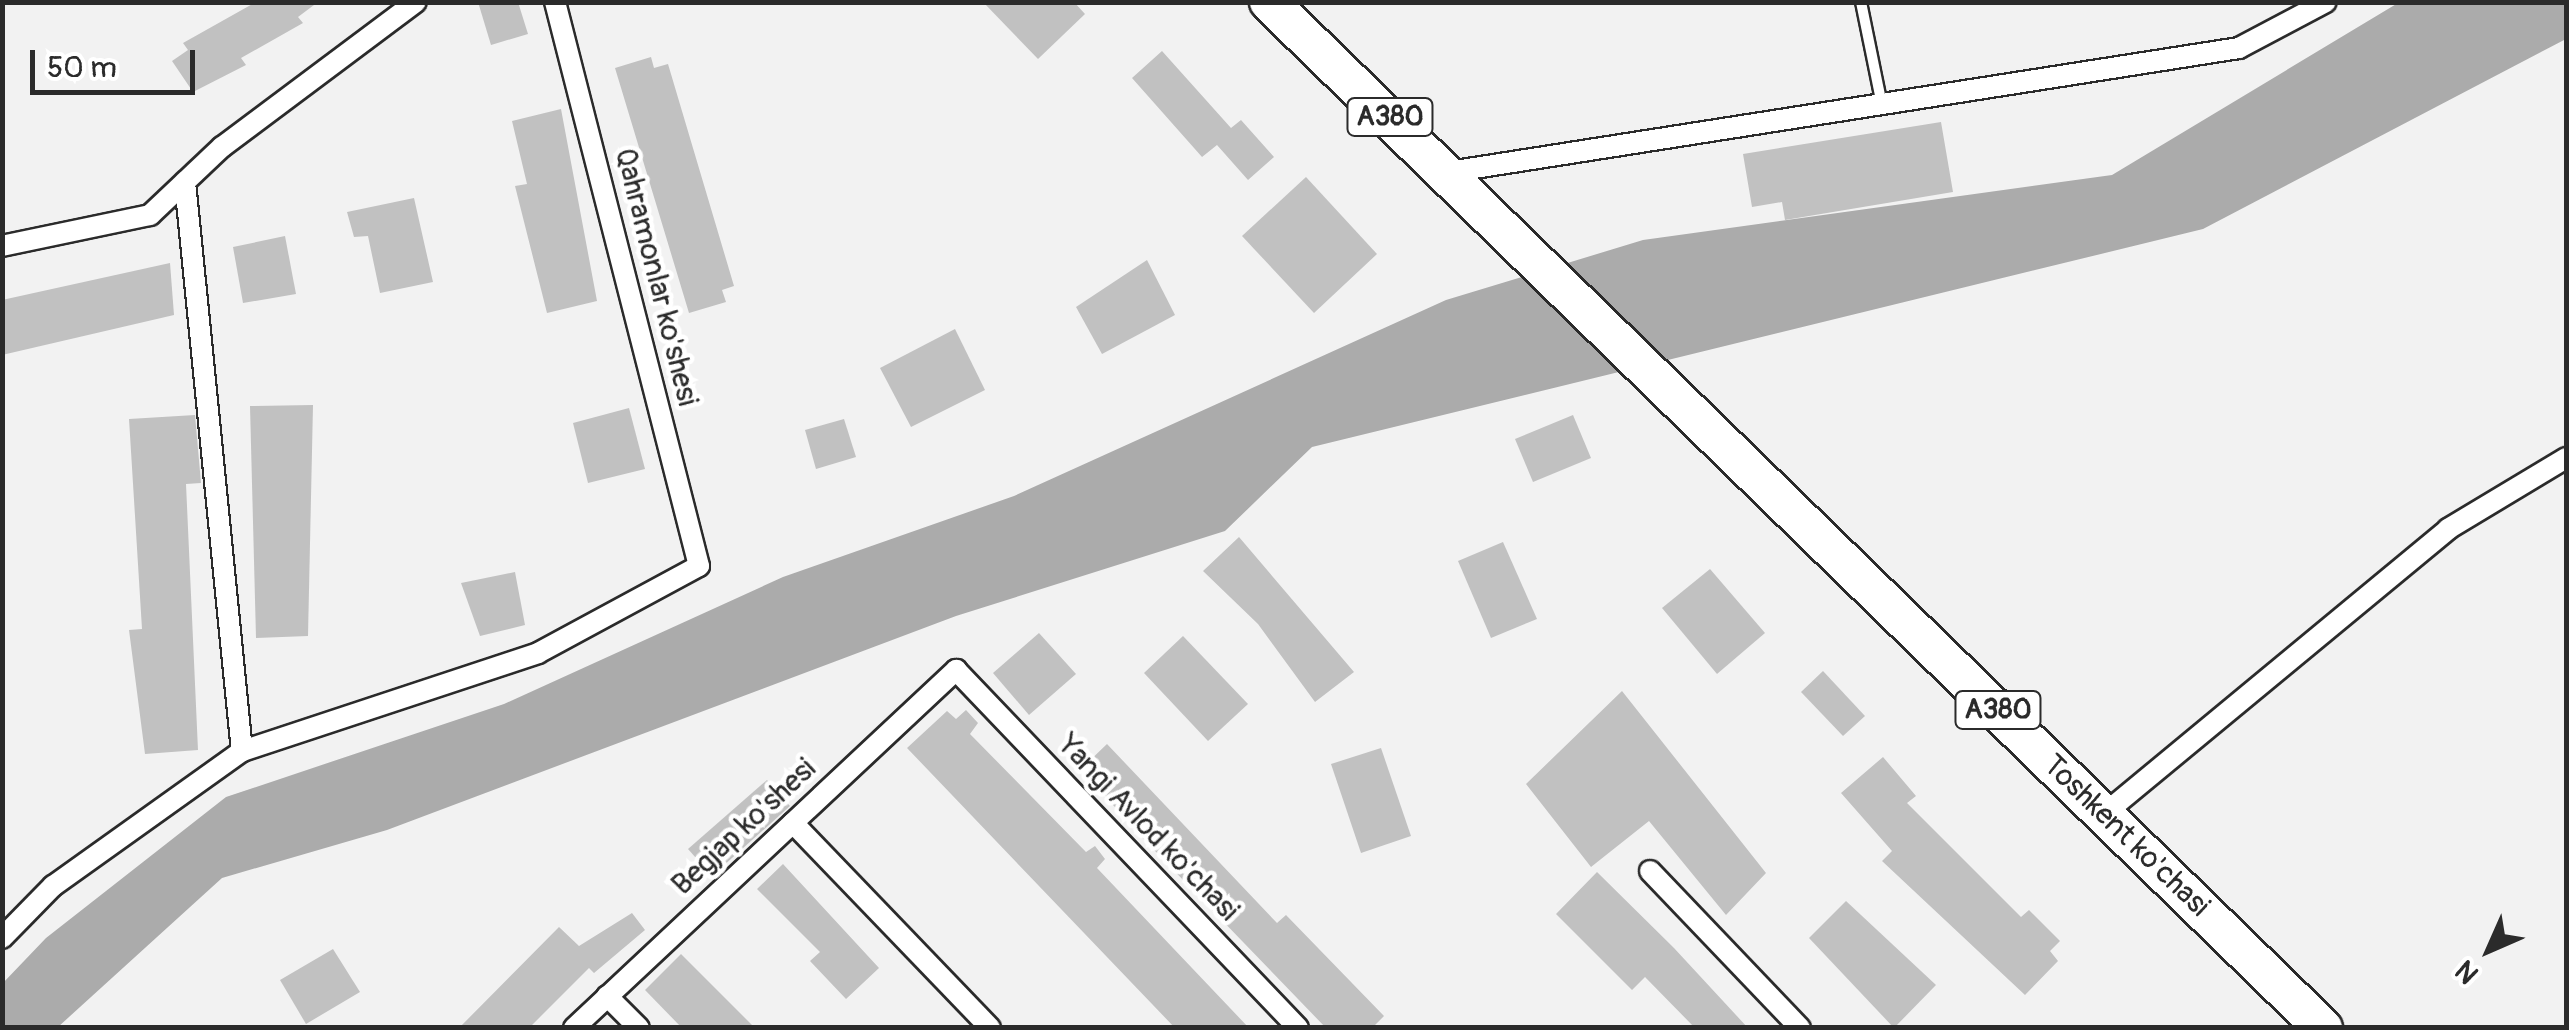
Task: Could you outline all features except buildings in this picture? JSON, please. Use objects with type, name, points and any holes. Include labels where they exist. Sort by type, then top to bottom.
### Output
[{"type":"highway","name":"A380","points":[[1270,2],[1449,172]]},
{"type":"highway","name":"Toshkent ko'chasi","points":[[1449,172],[2322,1028]]},
{"type":"street","points":[[2,246],[150,215],[185,182],[416,2]]},
{"type":"street","name":"Qahramonlar ko'shesi","points":[[242,751],[538,653],[699,566],[555,2]]},
{"type":"street","points":[[1449,172],[2239,48],[2326,2]]},
{"type":"street","points":[[2,938],[54,886],[242,751],[185,182]]},
{"type":"street","points":[[2104,814],[2448,528],[2566,458]]},
{"type":"street","name":"Begjap ko'shesi","points":[[574,1028],[956,670]]},
{"type":"street","name":"Yangi Avlod ko'chasi","points":[[956,670],[1298,1028]]},
{"type":"street","points":[[793,823],[990,1028]]},
{"type":"street","points":[[1650,871],[1800,1028]]},
{"type":"street","points":[[607,996],[639,1028]]},
{"type":"lane","points":[[1861,2],[1882,106]]},
{"type":"shaded area","points":[[2398,3],[2566,3],[2566,39],[2203,229],[1312,447],[1225,531],[956,616],[387,830],[222,878],[58,1027],[3,1027],[2,984],[46,938],[226,797],[504,704],[783,577],[1014,496],[1446,300],[1643,240],[2112,175]]}]
